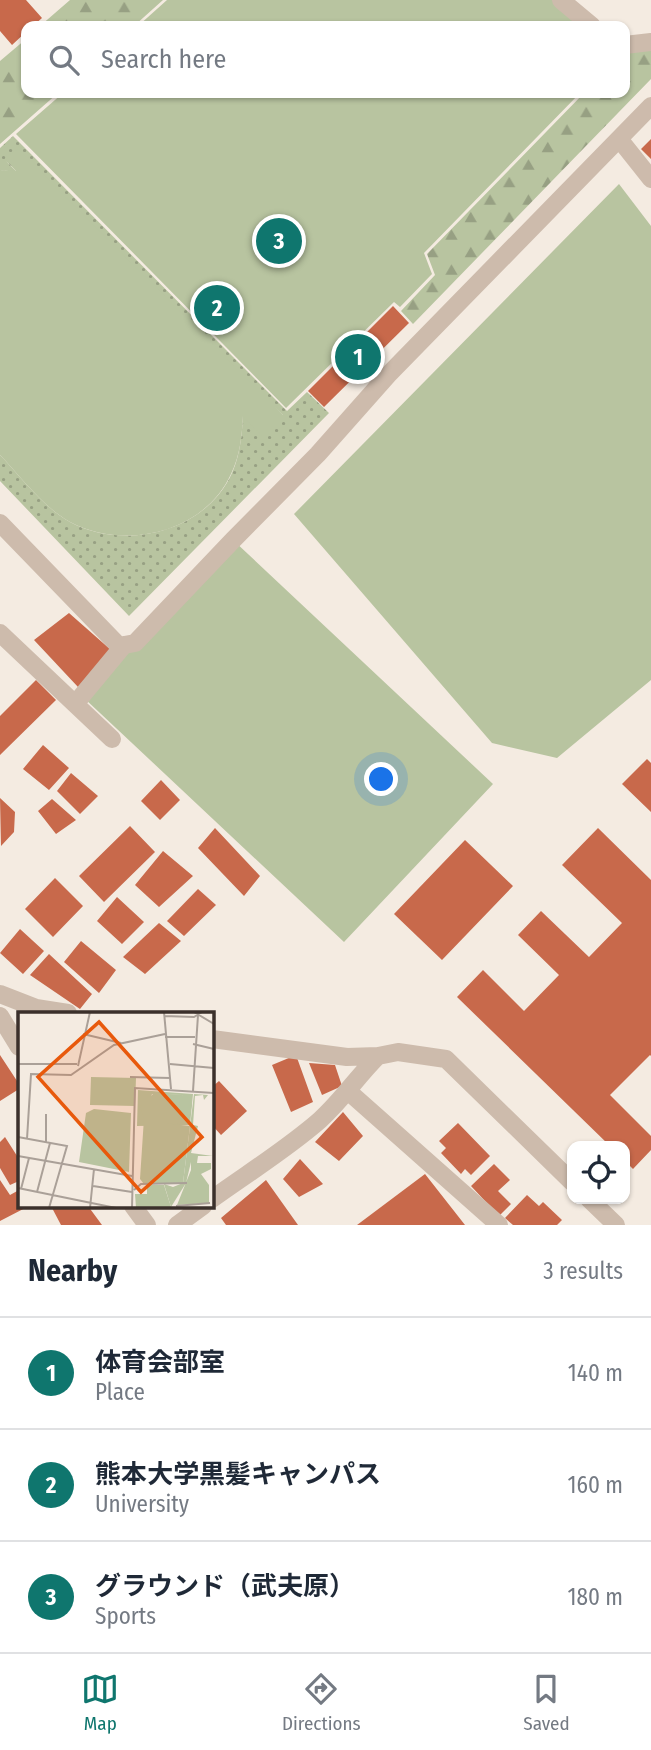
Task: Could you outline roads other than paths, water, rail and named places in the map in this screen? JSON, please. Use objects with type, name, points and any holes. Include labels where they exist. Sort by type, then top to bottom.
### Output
[{"type":"street","points":[[561,0],[586,21]]},
{"type":"street","points":[[630,44],[651,42]]},
{"type":"street","points":[[0,523],[119,646],[135,643],[318,454],[388,375],[651,106]]},
{"type":"street","points":[[620,140],[651,179]]},
{"type":"street","points":[[0,633],[111,739]]},
{"type":"street","points":[[75,704],[124,645]]},
{"type":"street","points":[[0,994],[36,1008],[62,1012]]},
{"type":"street","points":[[0,1016],[18,1045]]},
{"type":"street","points":[[214,1040],[347,1057],[398,1052],[446,1059],[567,1177]]},
{"type":"street","points":[[214,1198],[319,1121],[349,1092],[359,1074],[377,1056]]},
{"type":"street","points":[[349,1092],[499,1225]]},
{"type":"street","points":[[594,1204],[616,1225]]},
{"type":"street","points":[[134,1208],[147,1225]]},
{"type":"street","points":[[177,1225],[200,1208]]},
{"type":"place","name":"グラウンド（武夫原）","points":[[279,241]]},
{"type":"place","name":"熊本大学黒髪キャンパス","points":[[217,308]]},
{"type":"place","name":"体育会部室","points":[[358,357]]}]
